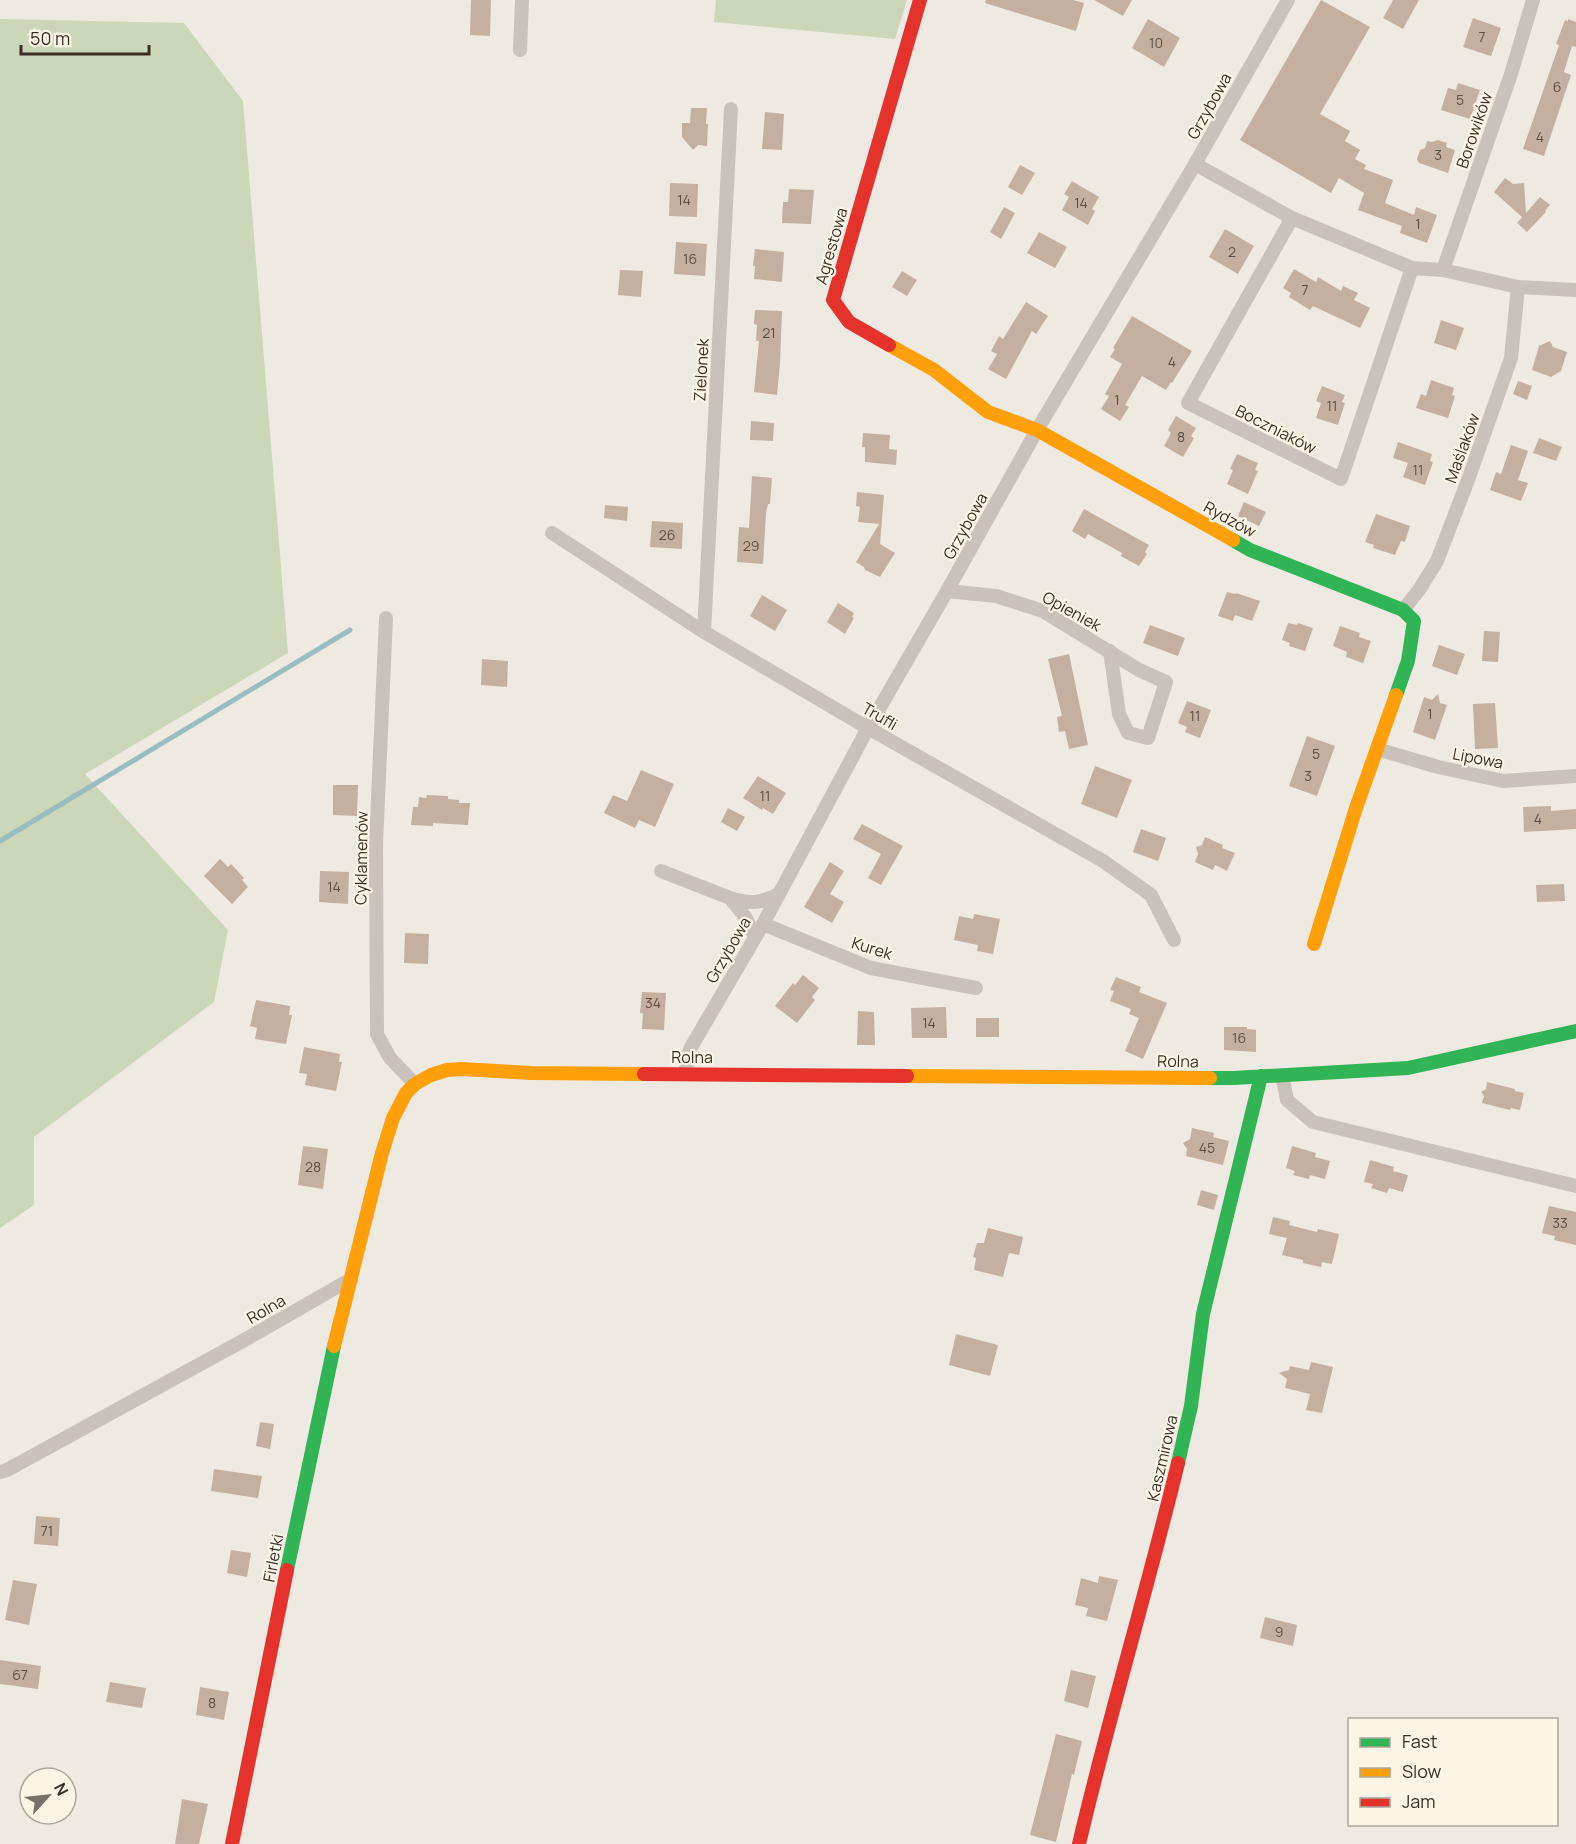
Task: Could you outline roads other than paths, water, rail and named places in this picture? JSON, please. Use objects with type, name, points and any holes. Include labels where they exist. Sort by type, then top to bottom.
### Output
[{"type":"street","points":[[520,50],[522,0]]},
{"type":"street","name":"Agrestowa","points":[[920,0],[833,300],[849,322],[934,370],[988,412],[1037,430]]},
{"type":"street","name":"Grzybowa","points":[[684,1074],[690,1049],[763,924],[868,728],[1037,430],[1195,164],[1288,0]]},
{"type":"street","name":"Borowików","points":[[1443,270],[1511,74],[1533,0]]},
{"type":"street","name":"Zielonek","points":[[704,632],[731,110]]},
{"type":"street","points":[[1195,164],[1292,218],[1412,268],[1443,270],[1518,287],[1576,290]]},
{"type":"street","name":"Boczniaków","points":[[1292,218],[1188,403],[1341,479],[1412,268]]},
{"type":"street","name":"Maślaków","points":[[1403,610],[1437,561],[1512,358],[1518,287]]},
{"type":"street","name":"Rydzów","points":[[1037,430],[1250,550],[1403,610],[1414,621],[1408,661],[1377,749]]},
{"type":"street","name":"Trufli","points":[[552,533],[704,632],[1103,861],[1151,895],[1174,940]]},
{"type":"street","name":"Opieniek","points":[[947,591],[996,596],[1043,611],[1110,651],[1140,670],[1166,682],[1148,738],[1128,733],[1119,714],[1110,651]]},
{"type":"street","name":"Cyklamenów","points":[[386,618],[376,844],[377,1034],[390,1058],[415,1084]]},
{"type":"street","points":[[1314,944],[1356,808],[1377,749]]},
{"type":"street","name":"Lipowa","points":[[1377,749],[1438,767],[1503,781],[1576,776]]},
{"type":"street","points":[[661,871],[746,903],[763,902],[779,894]]},
{"type":"street","points":[[730,898],[746,918],[754,938]]},
{"type":"street","name":"Kurek","points":[[763,924],[871,968],[976,988]]},
{"type":"street","name":"Rolna","points":[[415,1084],[431,1075],[461,1069],[531,1073],[1234,1078],[1408,1068],[1576,1031]]},
{"type":"street","points":[[1282,1075],[1287,1100],[1312,1122],[1576,1186]]},
{"type":"street","name":"Kaszmirowa","points":[[1079,1844],[1098,1763],[1122,1684],[1191,1406],[1203,1314],[1262,1076]]},
{"type":"street","points":[[351,1279],[382,1153],[393,1118],[406,1093],[415,1084]]},
{"type":"street","name":"Rolna","points":[[0,1472],[248,1338],[351,1279]]},
{"type":"street","name":"Firletki","points":[[232,1844],[326,1376],[351,1279]]},
{"type":"waterway","points":[[0,841],[350,630]]}]
